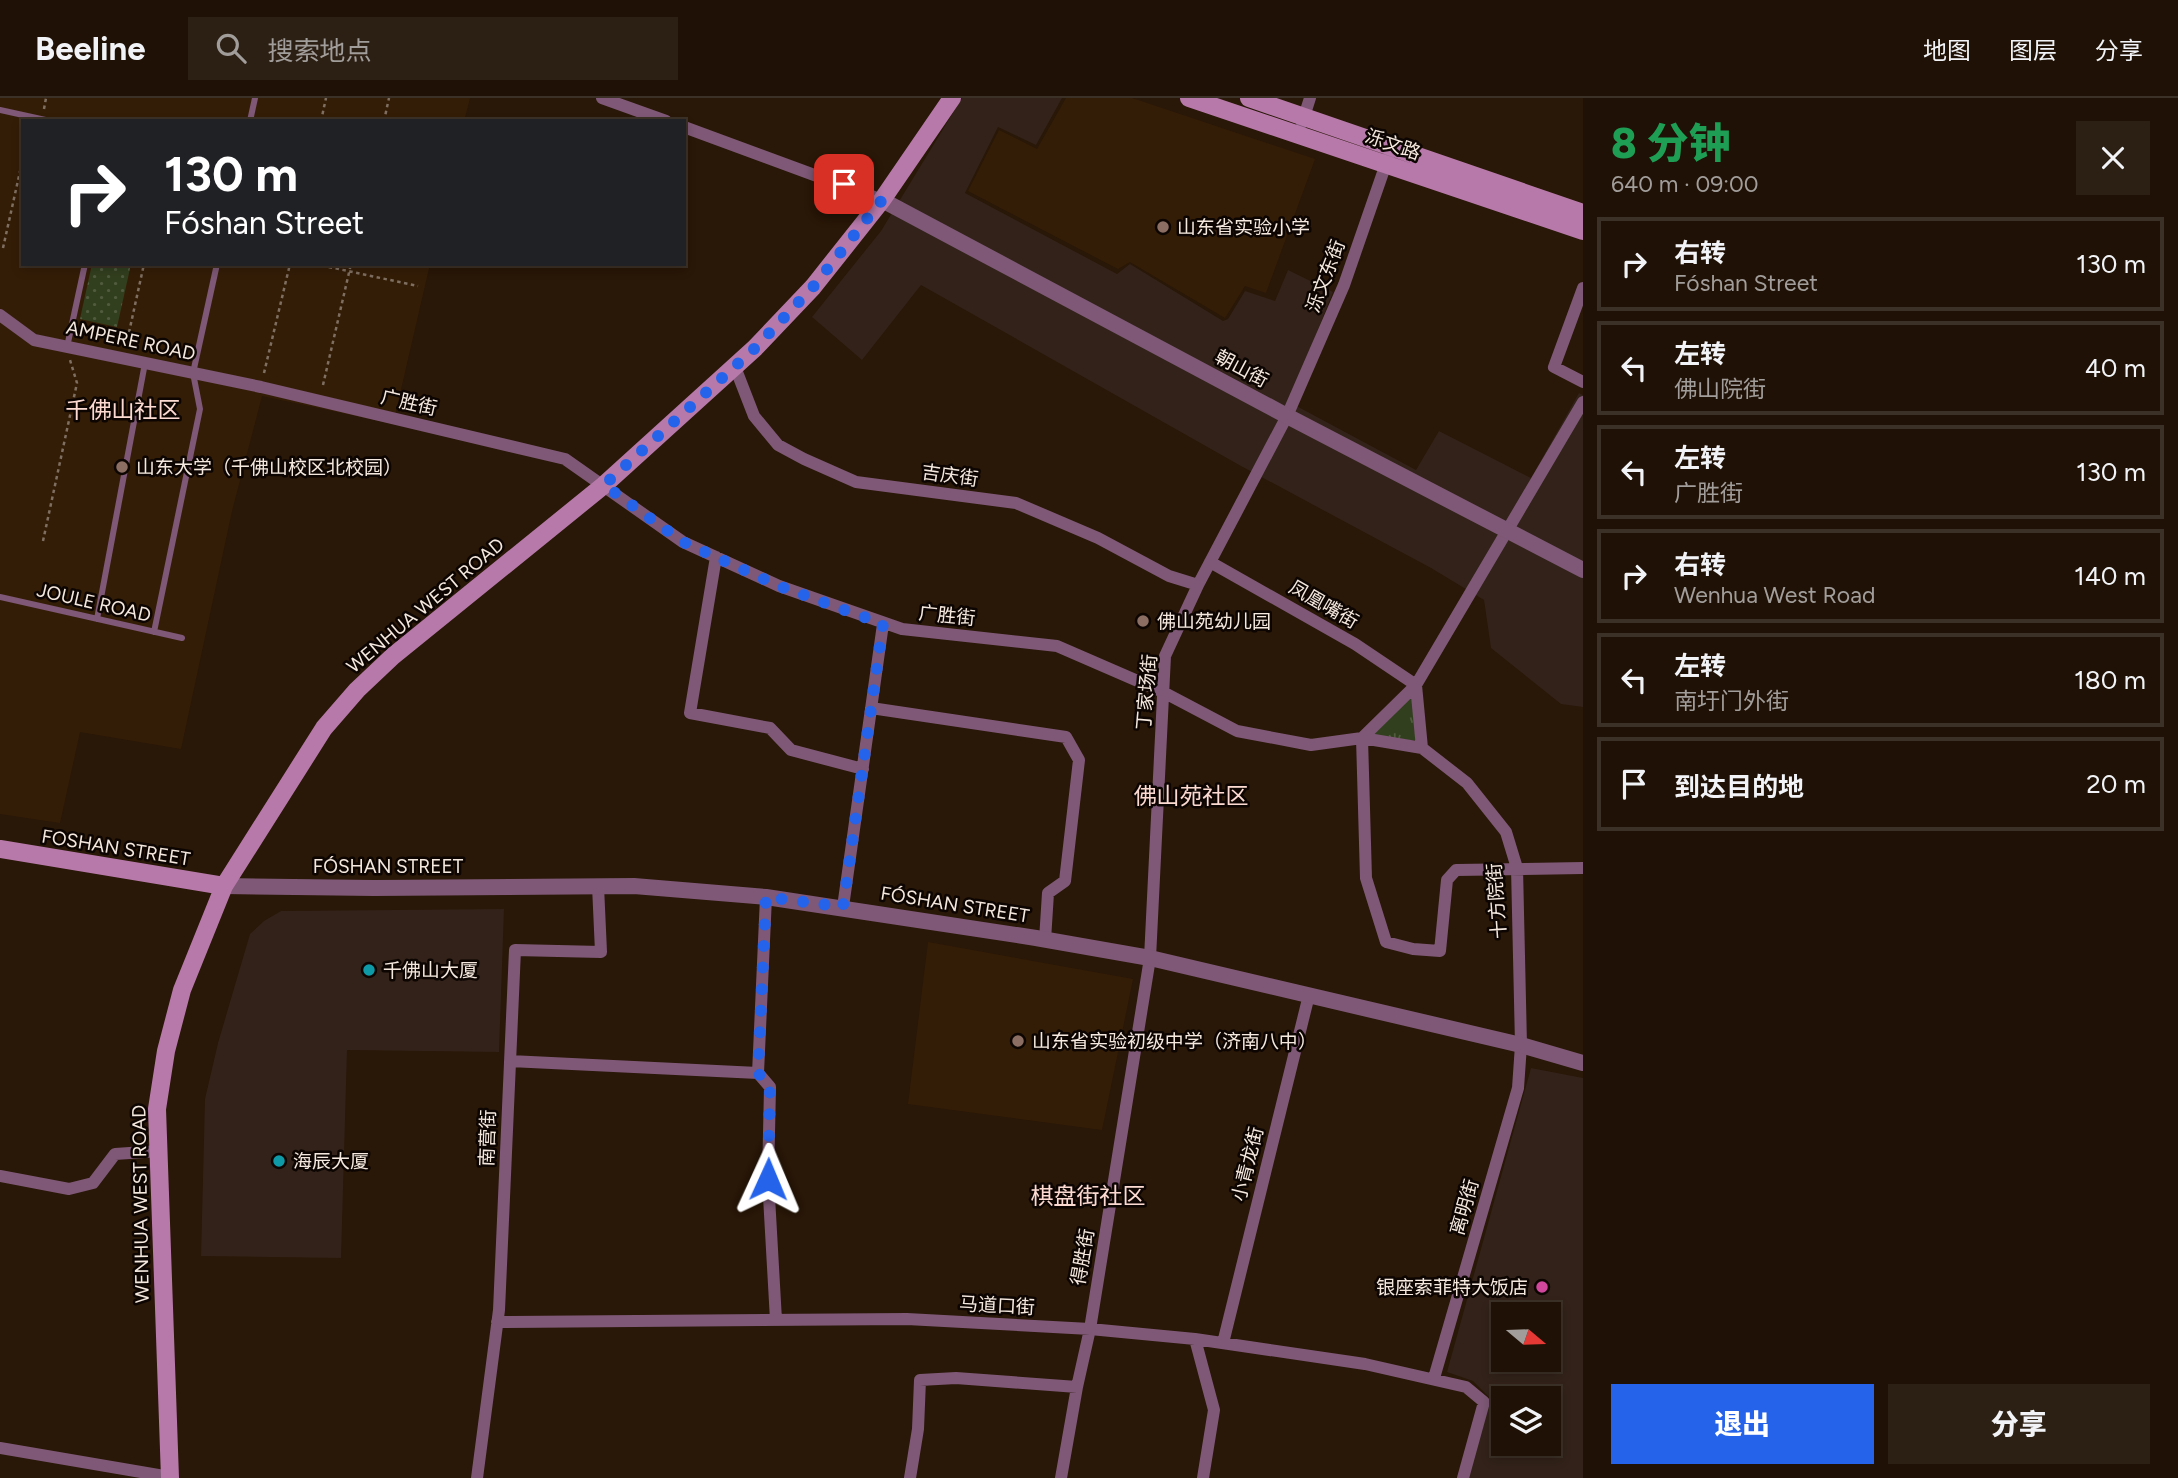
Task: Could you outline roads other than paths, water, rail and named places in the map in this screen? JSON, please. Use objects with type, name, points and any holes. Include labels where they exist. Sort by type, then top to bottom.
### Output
[{"type":"main road","name":"WENHUA WEST ROAD","points":[[170,1478],[157,1109],[166,1051],[182,990],[225,886],[324,728],[357,690],[466,595],[604,485],[735,367],[813,287],[882,200],[952,98]]},
{"type":"main road","name":"泺文路","points":[[1189,98],[1301,125],[1389,155],[1583,213]]},
{"type":"main road","name":"泺文路","points":[[1249,98],[1301,125]]},
{"type":"main road","name":"泺文路","points":[[1389,155],[1583,231]]},
{"type":"main road","name":"FOSHAN STREET","points":[[0,849],[225,886]]},
{"type":"street","points":[[602,98],[660,119]]},
{"type":"street","points":[[1301,125],[1310,98]]},
{"type":"street","points":[[686,128],[882,200]]},
{"type":"street","name":"泺文东街","points":[[1287,416],[1344,285],[1389,155]]},
{"type":"street","name":"朝山街","points":[[882,200],[1583,570]]},
{"type":"street","points":[[1583,288],[1554,367],[1583,382]]},
{"type":"street","name":"AMPERE ROAD","points":[[0,315],[34,340],[261,387]]},
{"type":"street","name":"吉庆街","points":[[735,367],[754,416],[778,445],[804,459],[856,482],[1016,503],[1098,538],[1169,576],[1198,585]]},
{"type":"street","name":"广胜街","points":[[261,387],[565,459],[683,542],[779,586],[883,624],[902,629],[1057,646],[1163,692],[1237,731],[1311,744],[1362,738]]},
{"type":"street","points":[[1583,402],[1416,685],[1362,738],[1366,878],[1386,942],[1413,949],[1440,951],[1447,880],[1456,870],[1583,868]]},
{"type":"street","name":"丁家场街","points":[[1150,958],[1165,656],[1198,585],[1287,416]]},
{"type":"street","points":[[716,557],[690,713],[770,728],[791,750],[863,769]]},
{"type":"street","name":"凤凰嘴街","points":[[1210,562],[1355,644],[1416,685]]},
{"type":"street","points":[[843,907],[883,624]]},
{"type":"street","points":[[1416,685],[1422,748]]},
{"type":"street","points":[[871,708],[1066,737],[1079,760],[1065,881],[1048,892],[1045,940]]},
{"type":"street","name":"十方院街","points":[[1362,738],[1422,748],[1468,783],[1507,832],[1517,868],[1521,1045]]},
{"type":"street","name":"FÓSHAN STREET","points":[[225,886],[634,886],[766,897],[843,907],[1150,958],[1521,1045],[1583,1063]]},
{"type":"street","name":"南营街","points":[[477,1478],[497,1322],[515,950],[601,952],[598,886]]},
{"type":"street","points":[[766,897],[758,1073],[770,1087],[768,1179],[776,1320]]},
{"type":"street","name":"得胜街","points":[[1061,1478],[1090,1329],[1150,958]]},
{"type":"street","name":"小青龙街","points":[[1223,1343],[1308,995]]},
{"type":"street","name":"离明街","points":[[1434,1378],[1518,1088],[1521,1045]]},
{"type":"street","points":[[510,1061],[758,1073]]},
{"type":"street","points":[[0,1176],[69,1189],[93,1183],[115,1154],[159,1151]]},
{"type":"street","name":"马道口街","points":[[497,1322],[907,1319],[1090,1329],[1195,1339],[1365,1364],[1466,1387],[1484,1402],[1463,1478]]},
{"type":"street","points":[[1195,1339],[1214,1410],[1203,1478]]},
{"type":"street","points":[[910,1478],[918,1429],[920,1380],[956,1378],[1077,1387]]},
{"type":"street","points":[[0,1448],[170,1478]]},
{"type":"lane","points":[[250,119],[255,98]]},
{"type":"lane","points":[[0,110],[41,119]]},
{"type":"lane","points":[[67,347],[85,266]]},
{"type":"lane","points":[[154,632],[200,410],[193,373],[217,266]]},
{"type":"lane","points":[[97,619],[145,363]]},
{"type":"lane","name":"JOULE ROAD","points":[[0,597],[182,638]]},
{"type":"place","name":"山东省实验小学","points":[[1163,227]]},
{"type":"place","name":"山东大学（千佛山校区北校园）","points":[[122,467]]},
{"type":"place","name":"佛山苑幼儿园","points":[[1143,621]]},
{"type":"place","name":"千佛山大厦","points":[[369,970]]},
{"type":"place","name":"山东省实验初级中学（济南八中）","points":[[1018,1041]]},
{"type":"place","name":"海辰大厦","points":[[279,1161]]},
{"type":"place","name":"银座索菲特大饭店","points":[[1542,1287]]},
{"type":"district","name":"千佛山社区","points":[[123,410]]},
{"type":"district","name":"佛山苑社区","points":[[1191,796]]},
{"type":"district","name":"棋盘街社区","points":[[1088,1196]]}]
